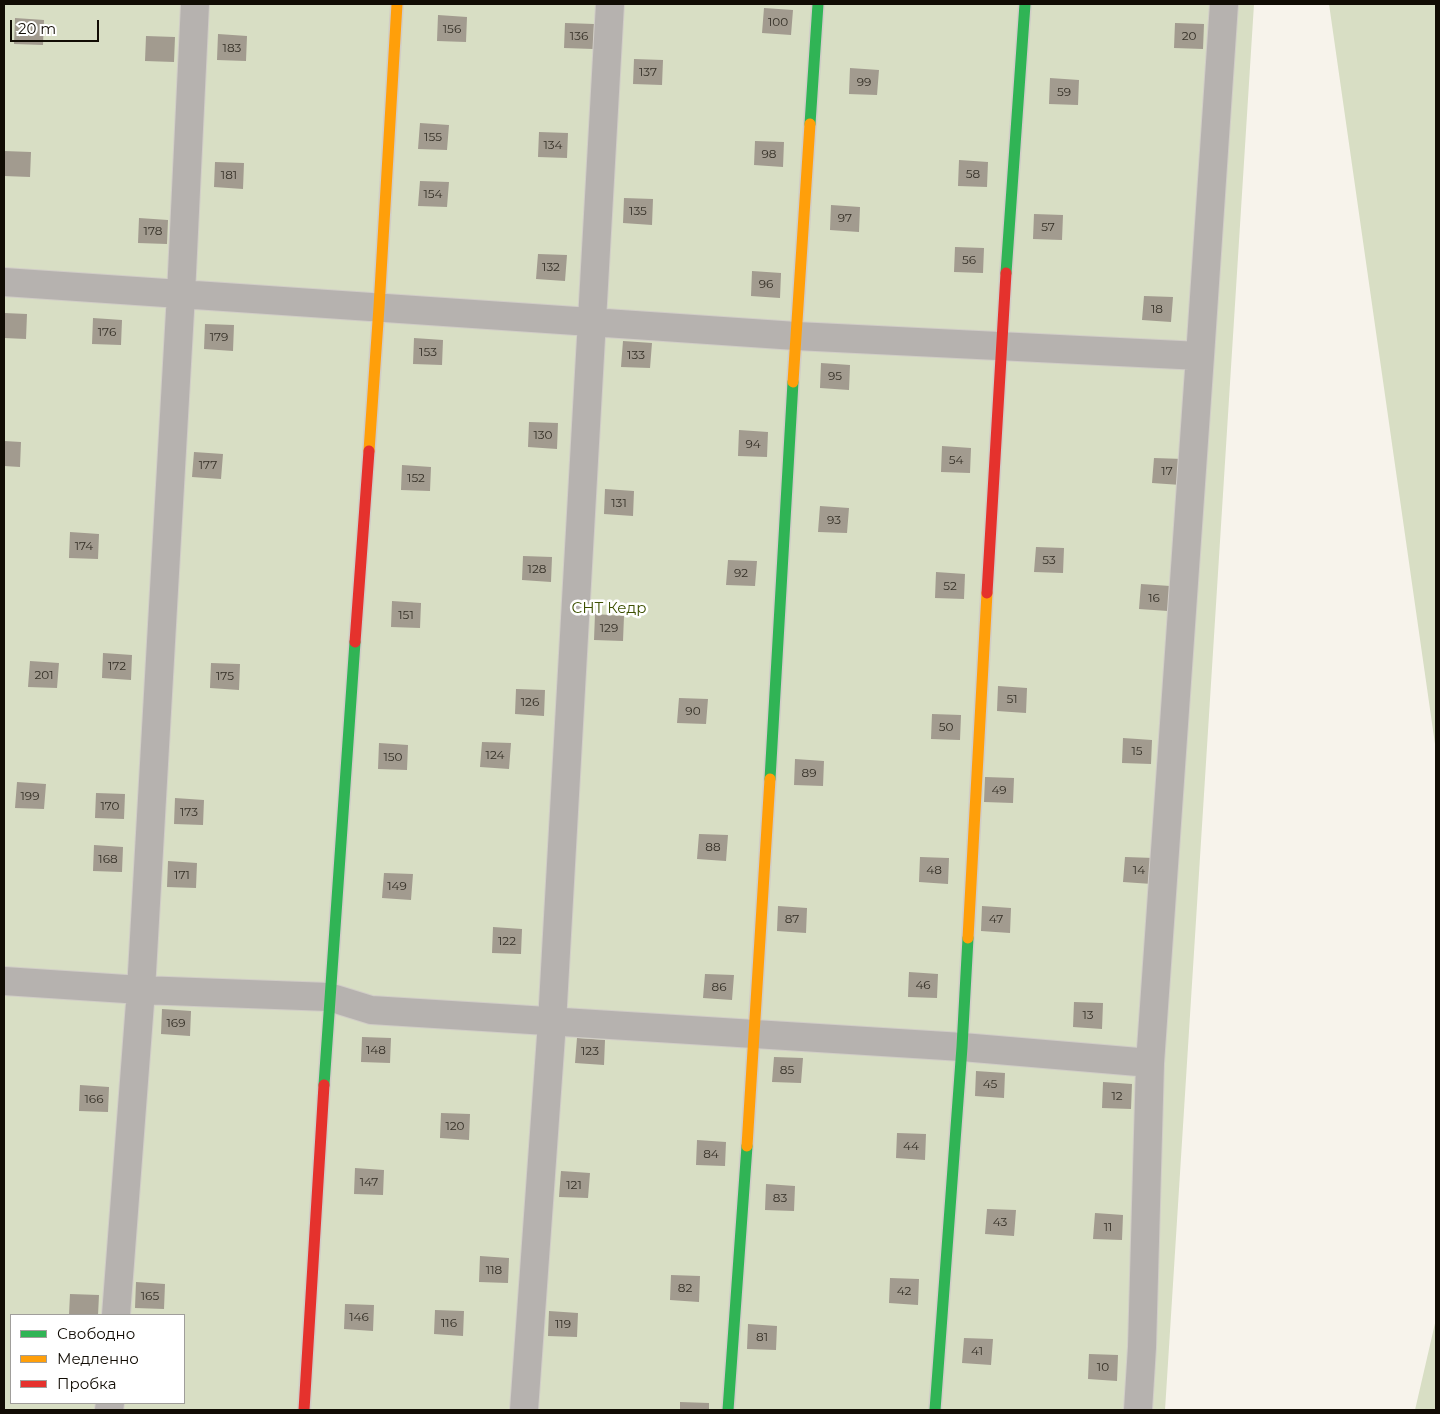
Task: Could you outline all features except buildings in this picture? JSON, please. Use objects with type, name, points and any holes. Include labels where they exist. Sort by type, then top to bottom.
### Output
[{"type":"street","points":[[116,1314],[141,990],[196,4]]},
{"type":"street","points":[[304,1410],[329,997],[379,307],[397,4]]},
{"type":"street","points":[[524,1410],[552,1022],[610,4]]},
{"type":"street","points":[[728,1410],[755,1033],[796,336],[818,4]]},
{"type":"street","points":[[935,1410],[962,1047],[1001,346],[1025,4]]},
{"type":"street","points":[[1138,1410],[1142,1347],[1150,1063],[1224,4]]},
{"type":"street","points":[[4,282],[796,336],[1200,356]]},
{"type":"street","points":[[4,981],[141,990],[329,997],[371,1010],[962,1047],[1150,1063]]},
{"type":"green space","name":"СНТ Кедр","points":[[4,4],[1254,4],[1165,1410],[4,1410]]},
{"type":"green space","points":[[1329,4],[1436,4],[1436,751]]},
{"type":"green space","points":[[1436,1319],[1436,1410],[1415,1410]]},
{"type":"traffic: fast","points":[[810,124],[818,4]]},
{"type":"traffic: fast","points":[[1006,273],[1025,4]]},
{"type":"traffic: fast","points":[[770,779],[793,382]]},
{"type":"traffic: fast","points":[[324,1085],[355,642]]},
{"type":"traffic: fast","points":[[935,1410],[962,1047],[968,938]]},
{"type":"traffic: fast","points":[[728,1410],[747,1146]]},
{"type":"traffic: slow","points":[[369,451],[397,4]]},
{"type":"traffic: slow","points":[[793,382],[810,124]]},
{"type":"traffic: slow","points":[[968,938],[987,593]]},
{"type":"traffic: slow","points":[[747,1146],[770,779]]},
{"type":"traffic: jam","points":[[987,593],[1006,273]]},
{"type":"traffic: jam","points":[[355,642],[369,451]]},
{"type":"traffic: jam","points":[[304,1410],[324,1085]]}]
